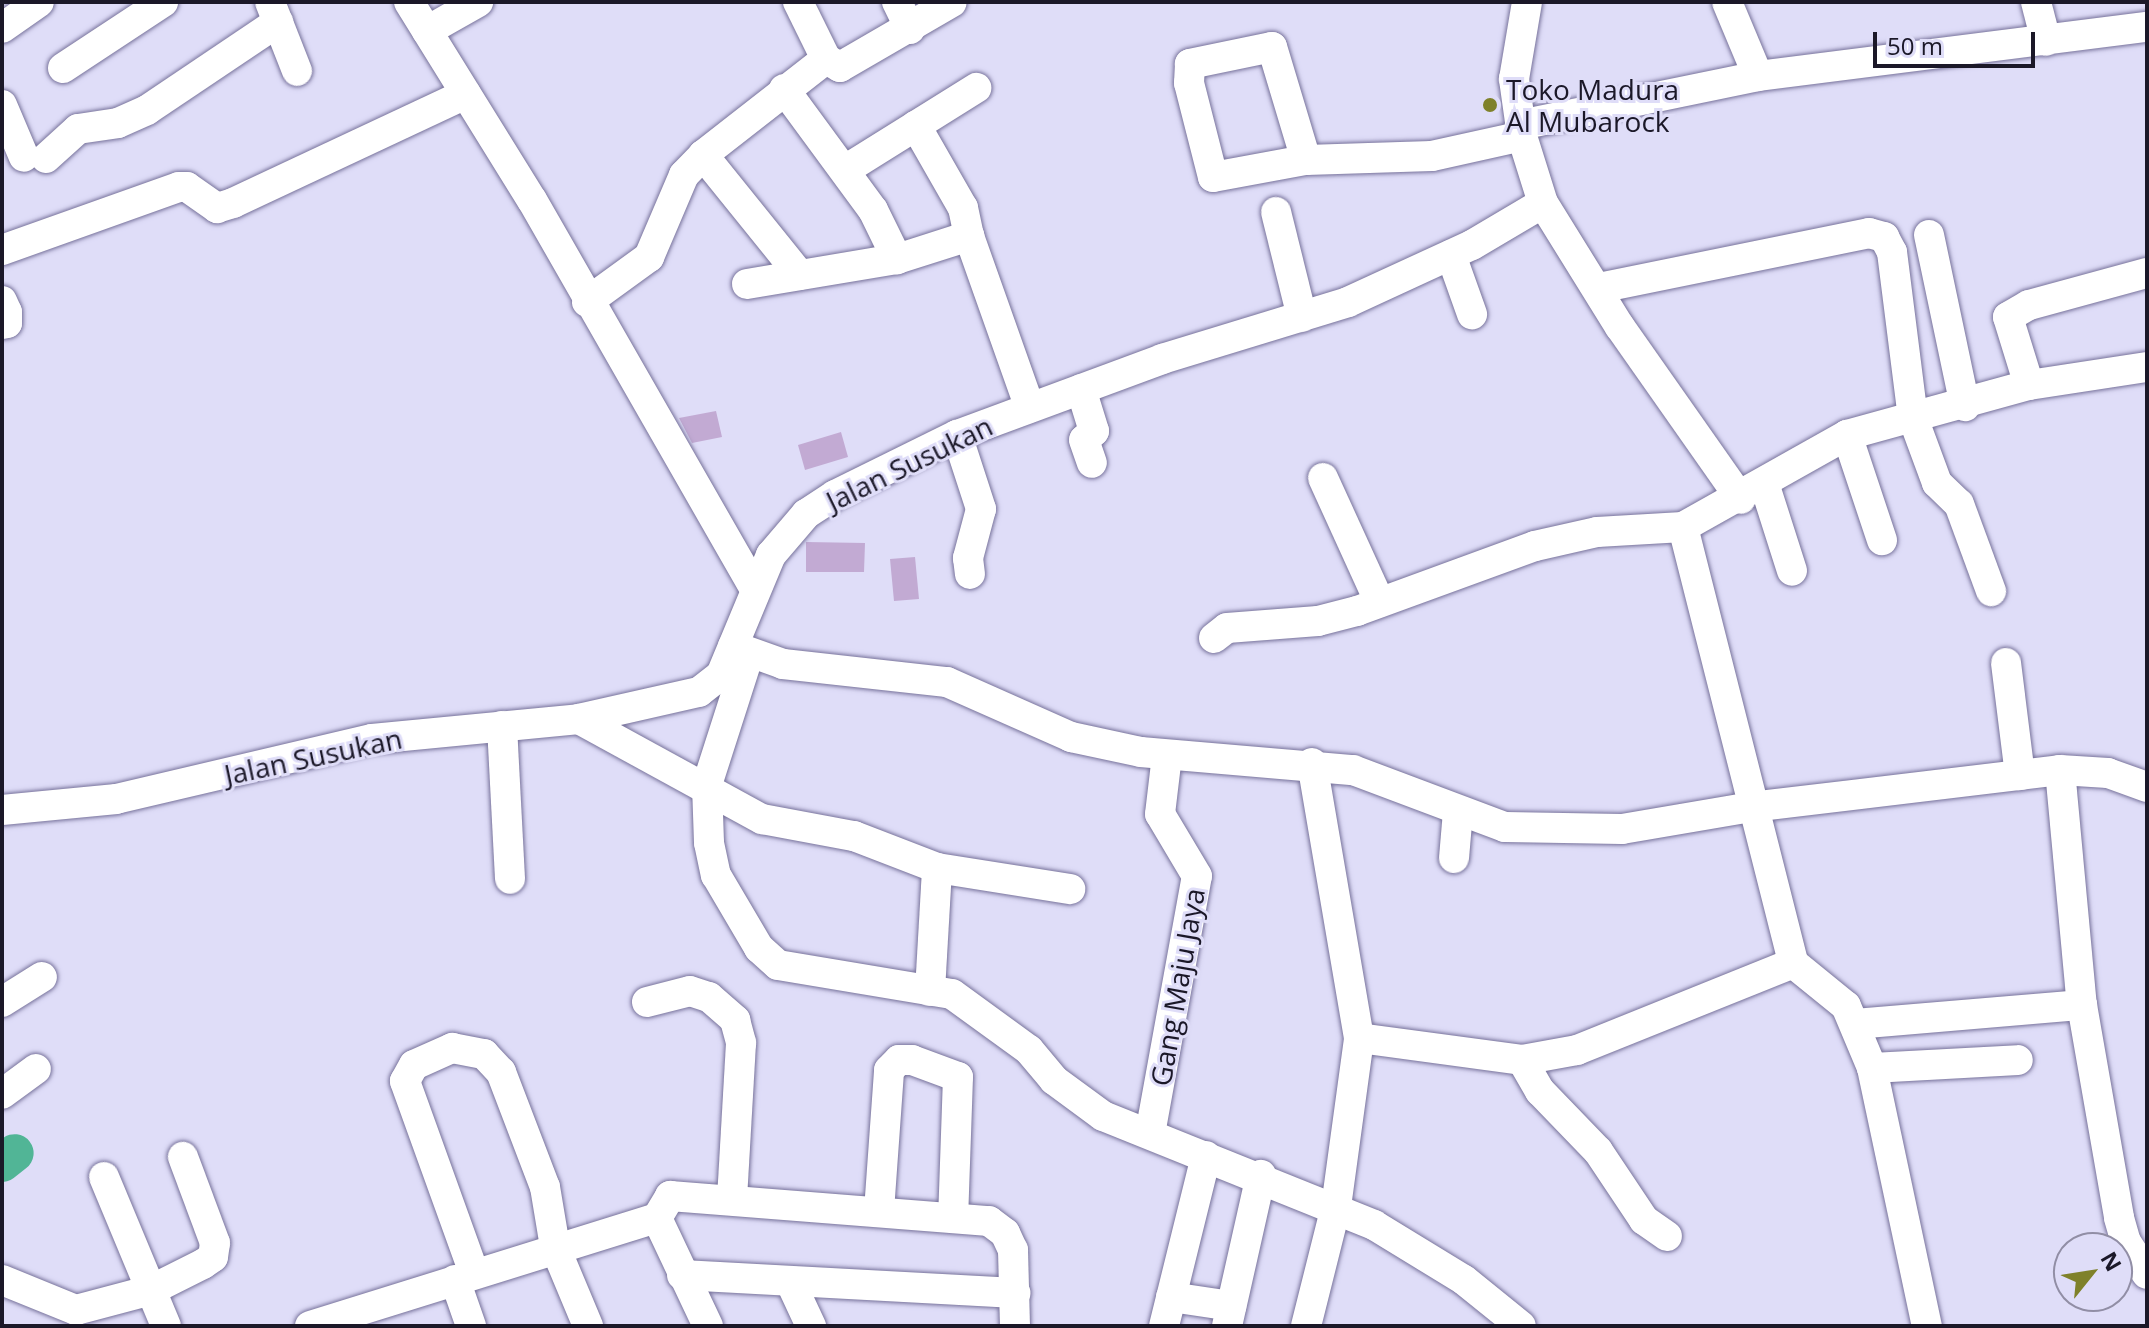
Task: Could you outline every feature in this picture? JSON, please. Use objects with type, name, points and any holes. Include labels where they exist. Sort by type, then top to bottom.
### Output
[{"type":"street","points":[[2,28],[39,2]]},
{"type":"street","points":[[63,68],[163,2]]},
{"type":"street","points":[[409,2],[754,587]]},
{"type":"street","points":[[427,31],[478,2]]},
{"type":"street","points":[[798,2],[826,59],[847,67],[952,2]]},
{"type":"street","points":[[897,2],[910,29]]},
{"type":"street","points":[[1527,2],[1514,79],[1521,130],[1543,203],[1599,288],[1620,327],[1752,491],[1792,571]]},
{"type":"street","points":[[1727,2],[1758,76]]},
{"type":"street","points":[[2036,2],[2046,41]]},
{"type":"street","points":[[2,105],[35,158],[78,129],[118,123],[147,110],[274,12],[297,71]]},
{"type":"street","points":[[1306,160],[1272,47],[1190,64],[1189,83],[1213,177],[1306,160],[1432,156],[1521,130],[1758,76],[2147,27]]},
{"type":"street","points":[[587,302],[649,257],[684,175],[703,155],[826,59]]},
{"type":"street","points":[[845,170],[976,88]]},
{"type":"street","points":[[784,89],[845,170],[897,259]]},
{"type":"street","points":[[2,250],[179,187],[187,187],[217,208],[233,203],[466,94]]},
{"type":"street","points":[[916,126],[963,208],[969,236],[1030,408]]},
{"type":"street","points":[[703,155],[800,275]]},
{"type":"street","name":"Jalan Susukan","points":[[2,810],[116,799],[372,739],[579,719],[699,692],[721,675],[741,650],[754,587],[771,555],[806,514],[867,477],[957,435],[1081,389],[1348,302],[1451,255],[1543,203]]},
{"type":"street","points":[[1276,212],[1302,317]]},
{"type":"street","points":[[1599,288],[1877,233],[1892,252],[1913,418],[1937,483],[1958,500],[1991,591]]},
{"type":"street","points":[[1929,235],[1965,406]]},
{"type":"street","points":[[747,284],[897,259],[969,236]]},
{"type":"street","points":[[1451,255],[1472,314]]},
{"type":"street","points":[[2029,385],[2008,317],[2029,305],[2147,273]]},
{"type":"street","points":[[2,301],[7,312],[7,323],[2,324]]},
{"type":"street","points":[[1214,638],[1227,628],[1318,621],[1535,546],[1597,532],[1683,527],[1847,435],[1965,406],[2029,385],[2147,367]]},
{"type":"street","points":[[1081,389],[1094,431],[1084,440],[1092,463]]},
{"type":"street","points":[[957,435],[981,509],[968,558],[970,574]]},
{"type":"street","points":[[1847,435],[1882,540]]},
{"type":"street","points":[[1323,478],[1379,601]]},
{"type":"street","points":[[1683,527],[1751,807],[1793,963],[1846,1006],[1872,1068],[1927,1326]]},
{"type":"street","points":[[1521,1326],[1415,1247],[1336,1207],[1261,1175],[1103,1116],[1054,1080],[1029,1050],[952,994],[778,965],[759,948],[716,875],[707,785],[741,650],[783,664],[947,682],[1071,737],[1167,755],[1312,763],[1392,781],[1458,811],[1505,827],[1622,829],[1751,807],[2060,770],[2108,773],[2147,787]]},
{"type":"street","points":[[2006,663],[2020,775]]},
{"type":"street","points":[[579,719],[707,785],[762,819],[844,833],[937,868],[1070,889]]},
{"type":"street","points":[[502,726],[510,879]]},
{"type":"street","name":"Gang Maju Jaya","points":[[1150,1134],[1197,876],[1160,814],[1167,755]]},
{"type":"street","points":[[1306,1326],[1336,1207],[1359,1038],[1312,763]]},
{"type":"street","points":[[2060,770],[2082,1005],[2119,1218],[2126,1242],[2147,1274]]},
{"type":"street","points":[[1454,858],[1458,811]]},
{"type":"street","points":[[930,991],[937,868]]},
{"type":"street","points":[[1359,1038],[1522,1060],[1577,1050],[1793,963]]},
{"type":"street","points":[[2,1002],[42,977]]},
{"type":"street","points":[[647,1002],[690,991],[719,1003],[735,1020],[741,1043],[732,1197]]},
{"type":"street","points":[[1855,1024],[2082,1005]]},
{"type":"street","points":[[471,1326],[464,1276],[405,1081],[406,1074],[428,1055],[465,1048],[484,1054],[501,1072],[545,1187],[555,1247],[588,1326]]},
{"type":"street","points":[[879,1211],[889,1070],[899,1060],[912,1060],[958,1077],[953,1218]]},
{"type":"street","points":[[1522,1060],[1540,1091],[1598,1151],[1644,1220],[1667,1236]]},
{"type":"street","points":[[1872,1068],[2018,1060]]},
{"type":"street","points":[[2,1094],[36,1069]]},
{"type":"street","points":[[1164,1326],[1206,1156]]},
{"type":"street","points":[[2,1280],[76,1310],[151,1290],[213,1257],[215,1243],[183,1157]]},
{"type":"street","points":[[1171,1297],[1229,1316],[1261,1175]]},
{"type":"street","points":[[104,1177],[166,1326]]},
{"type":"street","points":[[310,1326],[555,1247],[657,1218],[670,1196],[732,1197],[989,1221],[1005,1233],[1013,1250],[1015,1326]]},
{"type":"street","points":[[657,1218],[708,1326]]},
{"type":"street","points":[[682,1275],[1016,1293]]},
{"type":"street","points":[[790,1281],[811,1326]]},
{"type":"building","points":[[716,411],[722,437],[692,443],[679,418]]},
{"type":"building","points":[[841,432],[848,457],[805,470],[798,445]]},
{"type":"building","points":[[806,542],[865,543],[864,572],[806,572]]},
{"type":"building","points":[[915,557],[919,599],[894,601],[890,559]]},
{"type":"waterway","points":[[2,1163],[15,1153]]},
{"type":"place","name":"Toko Madura Al Mubarock","points":[[1490,105]]}]
